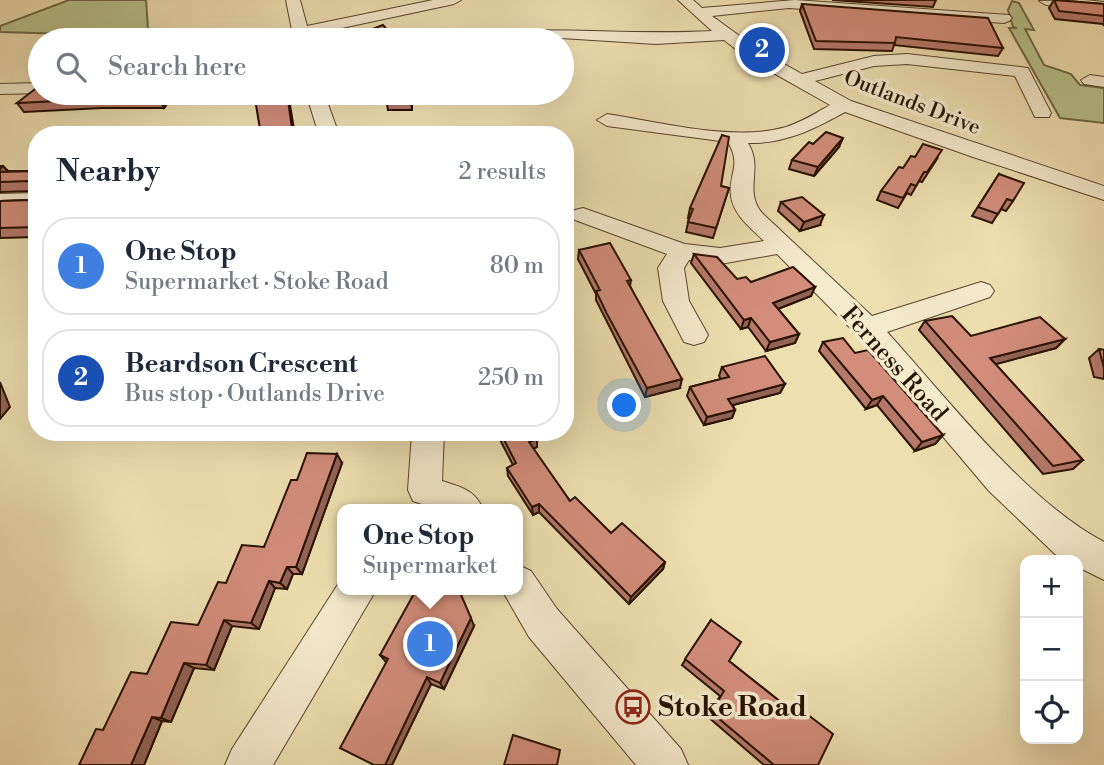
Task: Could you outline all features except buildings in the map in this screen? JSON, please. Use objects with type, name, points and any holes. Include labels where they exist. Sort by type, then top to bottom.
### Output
[{"type":"street","points":[[293,0],[300,28]]},
{"type":"street","points":[[310,28],[454,0]]},
{"type":"street","points":[[1046,1],[1104,6]]},
{"type":"street","points":[[691,7],[789,4],[1004,18]]},
{"type":"street","points":[[301,28],[311,7]]},
{"type":"street","name":"Outlands Drive","points":[[691,7],[725,35],[844,105],[1104,193]]},
{"type":"street","points":[[574,34],[656,39],[725,35]]},
{"type":"street","points":[[799,80],[874,61],[907,59],[1020,68],[1042,114]]},
{"type":"street","points":[[0,89],[28,88]]},
{"type":"street","points":[[320,105],[327,126]]},
{"type":"street","points":[[607,120],[735,138],[766,137],[796,131],[844,105]]},
{"type":"street","name":"Ferness Road","points":[[735,138],[747,159],[742,190],[744,204],[780,246],[867,328],[1001,481],[1068,542],[1104,562]]},
{"type":"street","points":[[0,201],[28,200]]},
{"type":"street","points":[[583,215],[682,251],[720,256],[780,246]]},
{"type":"street","points":[[682,251],[671,268],[676,301],[695,335]]},
{"type":"street","points":[[867,328],[981,291]]},
{"type":"street","points":[[427,441],[418,499],[462,504]]},
{"type":"street","points":[[523,593],[543,623],[665,765]]},
{"type":"street","points":[[248,765],[354,595]]},
{"type":"green space","points":[[69,0],[146,0],[148,28],[28,28],[28,33],[0,32],[0,26]]},
{"type":"green space","points":[[1012,1],[1019,3],[1034,30],[1025,29],[1044,65],[1071,74],[1080,85],[1104,88],[1104,123],[1060,118],[1009,28],[1017,28],[1013,27],[1008,10]]},
{"type":"place","name":"Beardson Crescent","points":[[762,50]]},
{"type":"place","name":"One Stop","points":[[430,644]]},
{"type":"place","name":"Stoke Road","points":[[633,707]]}]
